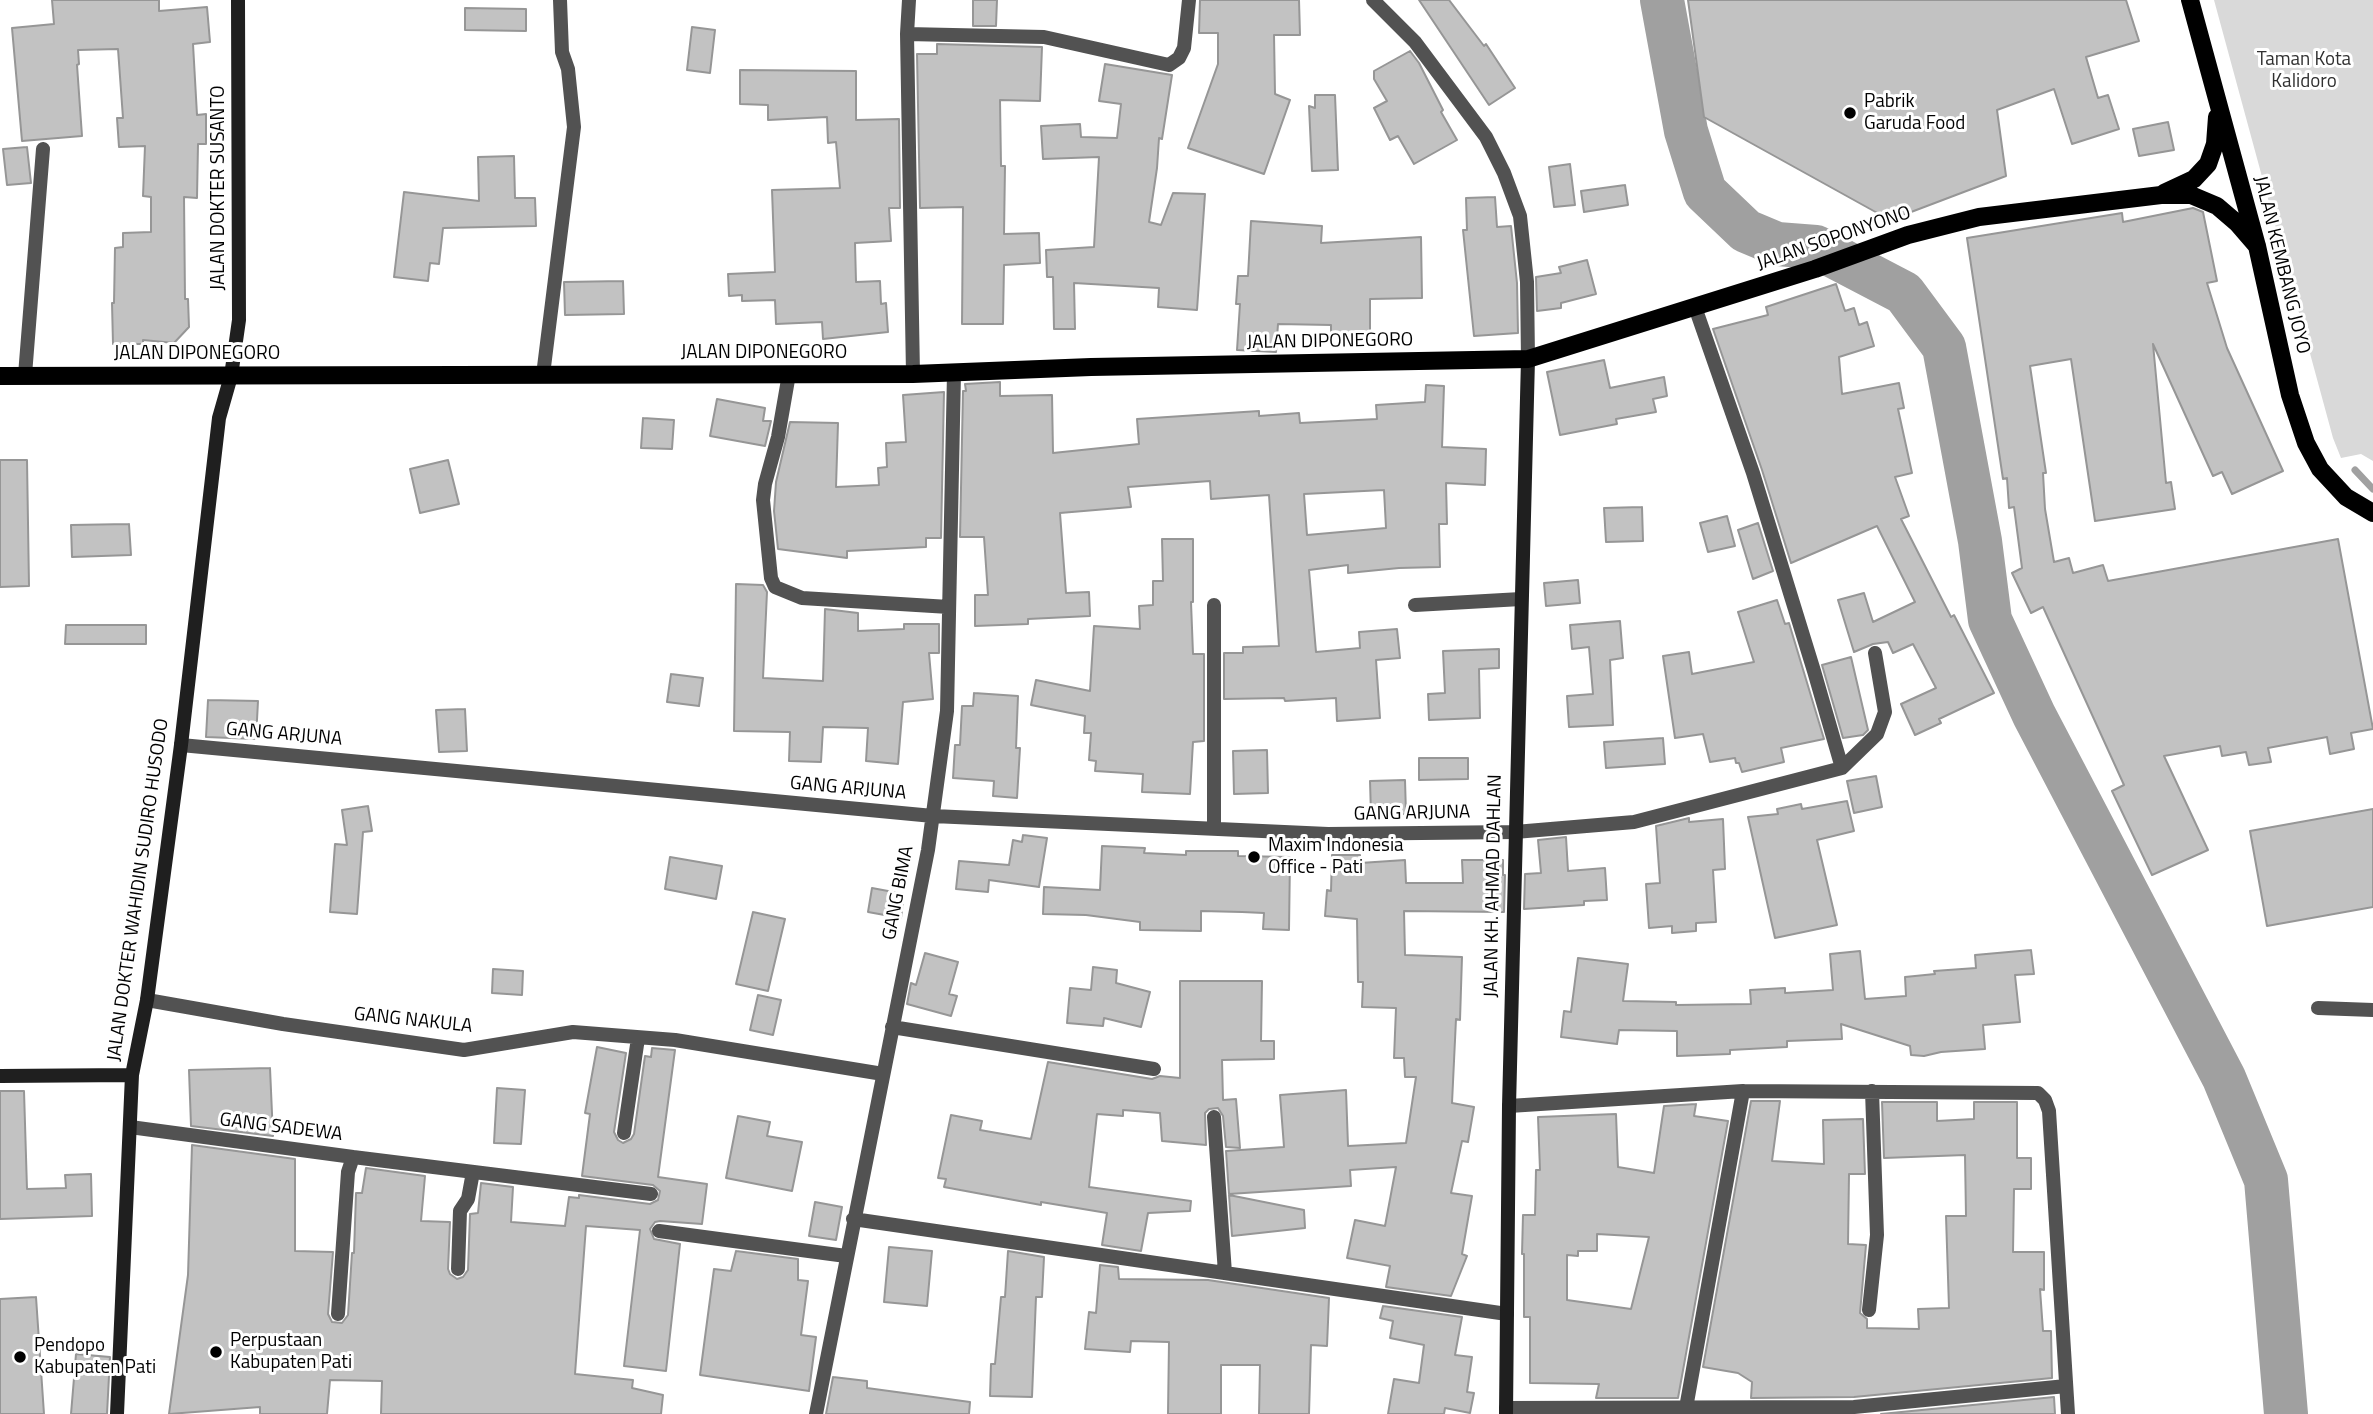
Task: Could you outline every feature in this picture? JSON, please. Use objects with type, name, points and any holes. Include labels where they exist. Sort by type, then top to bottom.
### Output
[{"type":"main road","name":"JALAN DOKTER SUSANTO","points":[[231,376],[239,320],[238,0]]},
{"type":"main road","name":"JALAN KEMBANG JOYO","points":[[2190,0],[2258,246],[2290,395],[2306,443],[2320,469],[2346,498],[2373,513]]},
{"type":"main road","points":[[2161,195],[2194,179],[2208,164],[2215,144],[2218,103]]},
{"type":"main road","name":"JALAN SOPONYONO","points":[[1528,359],[1815,269],[1909,235],[1979,217],[2161,195]]},
{"type":"main road","points":[[2161,195],[2191,195],[2217,206],[2258,246]]},
{"type":"main road","name":"JALAN DIPONEGORO","points":[[0,376],[913,374],[1528,359]]},
{"type":"main road","name":"JALAN KH. AHMAD DAHLAN","points":[[1506,1411],[1509,1106],[1528,359]]},
{"type":"main road","name":"JALAN DOKTER WAHIDIN SUDIRO HUSODO","points":[[117,1414],[132,1075],[147,1000],[181,745],[219,418],[231,376]]},
{"type":"main road","points":[[0,1076],[132,1075]]},
{"type":"street","points":[[543,375],[574,127],[568,69],[562,52],[560,0]]},
{"type":"street","points":[[909,0],[907,34],[913,374]]},
{"type":"street","points":[[907,34],[1044,37],[1170,65],[1179,58],[1185,48],[1189,0]]},
{"type":"street","points":[[1373,0],[1423,53],[1486,137],[1504,173],[1520,216],[1527,282],[1528,359]]},
{"type":"street","points":[[25,374],[43,149]]},
{"type":"street","points":[[1695,306],[1753,473],[1842,768],[1877,734],[1885,712],[1875,653]]},
{"type":"street","name":"GANG BIMA","points":[[816,1414],[928,850],[947,711],[954,373]]},
{"type":"street","points":[[789,374],[763,500],[775,587],[802,598],[949,607]]},
{"type":"street","points":[[1415,605],[1521,598]]},
{"type":"street","points":[[1214,605],[1214,829]]},
{"type":"street","name":"GANG ARJUNA","points":[[181,745],[933,816],[1328,834],[1515,832],[1634,822],[1842,768]]},
{"type":"street","name":"GANG NAKULA","points":[[147,1000],[283,1024],[464,1050],[573,1032],[675,1040],[883,1074]]},
{"type":"street","points":[[2318,1008],[2373,1010]]},
{"type":"street","points":[[892,1027],[1154,1069]]},
{"type":"street","points":[[624,1133],[638,1038]]},
{"type":"street","points":[[1509,1106],[1743,1091],[2038,1093],[2045,1100],[2049,1111],[2068,1414]]},
{"type":"street","points":[[1686,1408],[1743,1091]]},
{"type":"street","points":[[1869,1310],[1877,1236],[1872,1091]]},
{"type":"street","points":[[1214,1117],[1225,1273]]},
{"type":"street","name":"GANG SADEWA","points":[[130,1127],[353,1157],[348,1172],[338,1314]]},
{"type":"street","points":[[353,1157],[651,1194]]},
{"type":"street","points":[[458,1269],[460,1211],[468,1199],[473,1172]]},
{"type":"street","points":[[853,1219],[1507,1314]]},
{"type":"street","points":[[659,1231],[846,1256]]},
{"type":"street","points":[[1506,1411],[1854,1407],[1879,1409],[2066,1386]]},
{"type":"green space","name":"Taman Kota Kalidoro","points":[[2214,0],[2373,0],[2373,461],[2361,454],[2341,458],[2333,438]]},
{"type":"building","points":[[52,0],[159,0],[159,11],[207,7],[210,42],[193,44],[197,115],[206,114],[206,144],[198,144],[197,198],[184,197],[185,299],[188,299],[189,327],[174,343],[143,340],[143,344],[113,344],[115,248],[123,247],[123,233],[151,232],[151,197],[143,196],[145,146],[119,147],[117,118],[123,118],[118,49],[78,50],[82,136],[22,141],[12,28],[54,24]]},
{"type":"building","points":[[973,0],[997,0],[996,26],[973,26]]},
{"type":"building","points":[[1200,0],[1299,0],[1300,35],[1274,35],[1275,94],[1290,100],[1264,174],[1188,148],[1218,64],[1218,33],[1199,33]]},
{"type":"building","points":[[1419,0],[1449,0],[1484,46],[1486,44],[1515,88],[1489,105]]},
{"type":"building","name":"Pabrik Garuda Food","points":[[1688,0],[2126,0],[2139,41],[2086,57],[2098,98],[2108,95],[2119,129],[2072,144],[2054,89],[1997,110],[2006,176],[1890,220],[1704,117]]},
{"type":"building","points":[[465,8],[526,9],[526,31],[465,30]]},
{"type":"building","points":[[692,27],[715,30],[710,73],[687,70]]},
{"type":"building","points":[[937,44],[1042,47],[1040,101],[1000,100],[1001,166],[1005,166],[1004,234],[1039,233],[1040,263],[1004,265],[1003,324],[962,324],[963,207],[920,208],[917,54],[937,54]]},
{"type":"building","points":[[1410,51],[1419,63],[1457,140],[1414,164],[1398,136],[1390,140],[1374,108],[1387,101],[1374,79],[1374,71]]},
{"type":"building","points":[[1105,64],[1172,75],[1162,139],[1159,138],[1149,222],[1161,225],[1173,193],[1205,194],[1197,310],[1158,307],[1159,288],[1074,283],[1075,329],[1054,329],[1053,277],[1047,277],[1046,250],[1094,247],[1099,157],[1043,159],[1041,126],[1080,124],[1081,137],[1117,138],[1121,104],[1099,101]]},
{"type":"building","points":[[740,70],[856,71],[856,120],[899,119],[900,208],[889,208],[891,241],[855,243],[856,282],[880,281],[881,304],[886,303],[888,332],[823,339],[822,322],[776,324],[775,300],[742,301],[742,295],[729,296],[728,274],[775,272],[772,190],[840,188],[836,142],[828,143],[827,117],[768,120],[768,105],[740,104]]},
{"type":"building","points":[[1315,95],[1335,95],[1338,170],[1312,171],[1309,106],[1315,108]]},
{"type":"building","points":[[2168,122],[2174,150],[2139,156],[2133,129]]},
{"type":"building","points":[[27,147],[31,183],[7,185],[3,149]]},
{"type":"building","points":[[514,156],[515,198],[535,198],[536,226],[443,228],[439,264],[430,263],[428,281],[394,277],[404,192],[479,201],[478,157]]},
{"type":"building","points":[[1570,164],[1575,205],[1554,207],[1549,167]]},
{"type":"building","points":[[1625,185],[1628,205],[1584,212],[1581,191]]},
{"type":"building","points":[[1495,197],[1497,227],[1511,226],[1517,283],[1518,333],[1474,336],[1463,230],[1467,230],[1466,198]]},
{"type":"building","points":[[2193,208],[2203,212],[2217,281],[2207,283],[2227,348],[2283,471],[2232,494],[2222,472],[2213,476],[2153,344],[2166,483],[2171,482],[2175,509],[2095,521],[2071,359],[2030,366],[2046,473],[2043,473],[2045,509],[2054,562],[2069,558],[2073,573],[2103,565],[2108,581],[2338,539],[2373,729],[2351,733],[2354,749],[2330,754],[2327,737],[2268,748],[2271,762],[2249,765],[2246,752],[2222,756],[2220,746],[2164,756],[2208,850],[2152,875],[2112,791],[2124,785],[2043,607],[2031,613],[2012,573],[2022,568],[2014,507],[2009,508],[2007,478],[2003,479],[1967,238],[2122,213],[2123,222]]},
{"type":"building","points":[[1251,221],[1322,226],[1321,243],[1421,237],[1422,298],[1370,299],[1370,334],[1331,336],[1331,325],[1278,324],[1276,352],[1237,350],[1240,304],[1236,304],[1238,276],[1248,276]]},
{"type":"building","points":[[1587,260],[1596,294],[1561,303],[1561,308],[1537,311],[1536,277],[1561,273],[1559,267]]},
{"type":"building","points":[[623,281],[624,314],[565,315],[564,282]]},
{"type":"building","points":[[1836,284],[1845,311],[1854,308],[1859,325],[1867,322],[1874,346],[1839,357],[1842,394],[1899,383],[1904,408],[1898,409],[1912,473],[1895,477],[1909,516],[1901,519],[1994,693],[1939,719],[1941,723],[1915,735],[1901,704],[1936,688],[1913,644],[1893,653],[1888,642],[1873,644],[1854,652],[1838,600],[1864,593],[1873,622],[1915,602],[1877,526],[1791,563],[1713,329],[1768,315],[1766,307]]},
{"type":"building","points":[[1604,360],[1610,388],[1664,377],[1667,396],[1653,399],[1656,412],[1616,419],[1617,424],[1560,435],[1547,372]]},
{"type":"building","points":[[1000,382],[1000,396],[1052,395],[1053,453],[1139,444],[1137,419],[1259,411],[1259,416],[1299,413],[1300,423],[1377,419],[1376,405],[1425,402],[1426,385],[1444,386],[1442,447],[1486,449],[1485,485],[1446,483],[1447,524],[1439,524],[1440,567],[1348,573],[1348,565],[1309,570],[1316,652],[1360,648],[1359,632],[1397,629],[1400,658],[1376,660],[1380,718],[1337,721],[1336,698],[1285,701],[1284,698],[1224,699],[1224,653],[1243,653],[1243,647],[1279,646],[1269,495],[1211,499],[1210,481],[1128,487],[1131,507],[1060,513],[1066,593],[1089,592],[1090,616],[1028,619],[1028,624],[975,626],[975,595],[988,595],[984,537],[960,537],[965,384]],"holes":[[[1384,490],[1386,528],[1307,535],[1304,494]]]},
{"type":"building","points":[[944,392],[941,538],[926,538],[926,547],[847,551],[847,558],[778,549],[774,511],[776,482],[790,422],[838,423],[836,487],[879,485],[878,468],[887,467],[886,443],[906,442],[903,395]]},
{"type":"building","points":[[717,399],[765,408],[763,421],[771,421],[765,446],[710,436]]},
{"type":"building","points":[[643,418],[674,420],[672,449],[641,448]]},
{"type":"building","points":[[0,460],[27,460],[29,586],[0,587]]},
{"type":"building","points":[[448,460],[459,504],[420,513],[410,469]]},
{"type":"building","points":[[1642,507],[1643,541],[1606,542],[1604,508]]},
{"type":"building","points":[[1727,516],[1735,546],[1708,552],[1700,523]]},
{"type":"building","points":[[1758,523],[1773,571],[1753,579],[1738,530]]},
{"type":"building","points":[[129,524],[131,555],[72,557],[71,525]]},
{"type":"building","points":[[1162,539],[1193,539],[1193,654],[1204,654],[1204,741],[1193,742],[1190,794],[1142,792],[1143,774],[1095,771],[1096,761],[1089,760],[1091,733],[1084,733],[1085,716],[1031,705],[1036,680],[1090,691],[1094,626],[1140,629],[1139,606],[1153,605],[1153,581],[1163,581]]},
{"type":"building","points":[[1578,580],[1580,603],[1546,606],[1544,583]]},
{"type":"building","points":[[736,584],[763,585],[767,592],[763,678],[823,681],[825,609],[858,613],[858,631],[904,629],[904,624],[939,624],[939,653],[929,653],[933,699],[903,702],[898,764],[866,761],[868,728],[823,727],[821,762],[789,761],[790,732],[734,731]]},
{"type":"building","points":[[1777,600],[1785,624],[1789,623],[1824,739],[1781,748],[1784,762],[1742,772],[1735,758],[1710,762],[1703,734],[1675,738],[1663,656],[1689,652],[1692,674],[1754,662],[1738,612]]},
{"type":"building","points":[[1620,621],[1623,658],[1610,660],[1613,725],[1569,727],[1567,696],[1593,694],[1589,647],[1572,649],[1570,625]]},
{"type":"building","points":[[66,625],[146,625],[146,644],[65,644]]},
{"type":"building","points":[[1499,649],[1499,668],[1479,669],[1480,718],[1429,720],[1428,694],[1445,693],[1443,651]]},
{"type":"building","points":[[1851,657],[1868,730],[1863,735],[1843,738],[1822,665]]},
{"type":"building","points":[[671,674],[703,678],[699,706],[667,702]]},
{"type":"building","points":[[974,693],[1018,696],[1016,748],[1020,748],[1017,798],[993,796],[994,781],[953,778],[955,745],[960,745],[962,706],[973,706]]},
{"type":"building","points":[[208,700],[258,701],[256,739],[206,737]]},
{"type":"building","points":[[465,709],[467,751],[439,752],[436,710]]},
{"type":"building","points":[[1663,738],[1665,764],[1606,768],[1604,742]]},
{"type":"building","points":[[1267,750],[1268,793],[1234,794],[1233,751]]},
{"type":"building","points":[[1419,758],[1468,758],[1468,779],[1419,780]]},
{"type":"building","points":[[1876,776],[1882,807],[1854,813],[1847,781]]},
{"type":"building","points":[[1405,780],[1406,814],[1371,815],[1370,781]]},
{"type":"building","points":[[1847,801],[1854,831],[1817,840],[1837,925],[1775,938],[1748,817],[1778,814],[1777,809],[1801,804],[1802,809]]},
{"type":"building","points":[[368,806],[372,831],[363,832],[357,914],[330,912],[335,844],[347,845],[342,810]]},
{"type":"building","points":[[2373,809],[2373,907],[2267,926],[2250,831]]},
{"type":"building","points":[[1689,818],[1689,822],[1723,819],[1725,869],[1713,870],[1716,922],[1696,923],[1696,931],[1672,933],[1672,926],[1649,928],[1646,884],[1660,883],[1656,826]]},
{"type":"building","points":[[1023,835],[1047,838],[1039,887],[989,880],[988,892],[956,889],[959,861],[1009,865],[1013,840],[1022,842]]},
{"type":"building","points":[[1566,837],[1568,871],[1605,868],[1607,900],[1584,901],[1584,905],[1524,909],[1525,874],[1541,873],[1538,840]]},
{"type":"building","points":[[1102,846],[1145,848],[1144,853],[1186,855],[1186,851],[1238,851],[1238,856],[1290,857],[1289,930],[1263,929],[1264,913],[1201,911],[1201,931],[1140,930],[1140,922],[1086,915],[1043,914],[1044,887],[1100,890]]},
{"type":"building","points":[[1332,855],[1360,855],[1360,863],[1405,860],[1406,883],[1463,883],[1462,860],[1503,860],[1504,912],[1404,911],[1405,955],[1462,957],[1460,1020],[1456,1019],[1452,1103],[1474,1107],[1468,1142],[1462,1141],[1451,1193],[1472,1196],[1462,1254],[1467,1256],[1451,1296],[1386,1287],[1390,1266],[1347,1258],[1355,1220],[1385,1226],[1396,1167],[1350,1170],[1351,1186],[1229,1194],[1226,1151],[1284,1147],[1280,1095],[1346,1090],[1348,1146],[1406,1143],[1416,1077],[1405,1077],[1404,1058],[1394,1058],[1396,1008],[1362,1007],[1363,982],[1358,982],[1357,919],[1325,916],[1327,890],[1331,891]]},
{"type":"building","points":[[670,857],[722,866],[716,899],[665,889]]},
{"type":"building","points":[[872,888],[904,894],[901,918],[868,912]]},
{"type":"building","points":[[753,912],[785,919],[768,991],[736,984]]},
{"type":"building","points":[[2031,950],[2034,974],[2015,975],[2020,1022],[1983,1025],[1985,1049],[1911,1055],[1910,1046],[1841,1024],[1842,1039],[1787,1041],[1787,1047],[1730,1050],[1730,1054],[1677,1056],[1677,1031],[1619,1030],[1617,1044],[1561,1037],[1564,1011],[1571,1012],[1578,958],[1628,964],[1623,1001],[1676,1002],[1676,1005],[1751,1004],[1750,990],[1785,988],[1785,993],[1833,990],[1830,954],[1860,951],[1865,999],[1906,996],[1905,977],[1935,974],[1934,971],[1976,968],[1975,955]]},
{"type":"building","points":[[925,953],[958,962],[949,994],[957,996],[951,1016],[907,1004],[911,983],[916,985]]},
{"type":"building","points":[[1093,967],[1117,970],[1116,983],[1150,992],[1141,1027],[1104,1018],[1103,1026],[1067,1023],[1070,988],[1091,990]]},
{"type":"building","points":[[493,969],[523,971],[522,995],[492,993]]},
{"type":"building","points":[[1180,981],[1262,981],[1261,1041],[1274,1041],[1274,1059],[1222,1060],[1223,1100],[1236,1099],[1240,1148],[1226,1147],[1223,1116],[1218,1108],[1209,1109],[1205,1113],[1206,1145],[1162,1141],[1160,1113],[1123,1110],[1123,1116],[1097,1114],[1089,1187],[1191,1201],[1190,1211],[1148,1213],[1141,1251],[1102,1245],[1107,1213],[1041,1202],[1041,1205],[944,1187],[946,1179],[938,1178],[951,1115],[982,1121],[980,1130],[1031,1139],[1048,1062],[1152,1079],[1160,1076],[1180,1078]]},
{"type":"building","points":[[758,995],[781,1000],[773,1035],[750,1030]]},
{"type":"building","points":[[597,1047],[626,1053],[614,1132],[623,1143],[634,1134],[645,1056],[651,1057],[652,1048],[675,1050],[658,1177],[707,1184],[702,1224],[660,1221],[655,1222],[650,1229],[654,1239],[680,1244],[666,1371],[624,1366],[640,1230],[586,1226],[575,1374],[633,1380],[632,1388],[663,1395],[661,1414],[381,1414],[382,1381],[330,1380],[327,1414],[260,1414],[260,1407],[169,1414],[188,1275],[192,1145],[295,1159],[295,1251],[333,1252],[328,1314],[332,1322],[342,1323],[348,1315],[356,1193],[362,1193],[366,1168],[425,1176],[421,1221],[450,1222],[448,1269],[457,1279],[463,1277],[468,1270],[470,1214],[478,1213],[481,1183],[513,1187],[511,1222],[565,1226],[569,1197],[579,1198],[579,1195],[650,1204],[658,1200],[660,1191],[653,1185],[582,1176],[590,1114],[585,1113]]},
{"type":"building","points":[[270,1068],[273,1136],[191,1126],[189,1070]]},
{"type":"building","points":[[497,1088],[525,1090],[521,1144],[494,1143]]},
{"type":"building","points":[[0,1091],[24,1091],[27,1189],[66,1188],[65,1175],[91,1174],[92,1216],[0,1219]]},
{"type":"building","points":[[1751,1101],[1780,1101],[1772,1161],[1824,1164],[1823,1120],[1863,1119],[1865,1174],[1849,1174],[1848,1244],[1866,1245],[1860,1313],[1867,1319],[1867,1328],[1919,1329],[1918,1309],[1949,1308],[1946,1216],[1966,1216],[1965,1155],[1884,1158],[1882,1102],[1937,1102],[1937,1121],[1974,1119],[1974,1102],[2017,1102],[2017,1158],[2031,1158],[2031,1189],[2014,1189],[2013,1252],[2044,1252],[2044,1290],[2040,1289],[2043,1331],[2051,1331],[2052,1378],[1854,1397],[1751,1398],[1752,1382],[1738,1373],[1703,1367]]},
{"type":"building","points":[[1696,1104],[1694,1116],[1728,1121],[1678,1398],[1596,1398],[1599,1384],[1530,1383],[1530,1317],[1524,1317],[1523,1215],[1535,1215],[1536,1170],[1540,1170],[1538,1117],[1616,1114],[1618,1167],[1654,1173],[1664,1106]],"holes":[[[1597,1234],[1649,1237],[1631,1309],[1567,1300],[1567,1255],[1578,1256],[1578,1251],[1597,1251]]]},
{"type":"building","points":[[738,1116],[770,1122],[767,1136],[802,1142],[792,1191],[726,1178]]},
{"type":"building","points":[[1229,1195],[1304,1210],[1305,1228],[1232,1236]]},
{"type":"building","points":[[815,1202],[842,1207],[836,1240],[809,1236]]},
{"type":"building","points":[[889,1247],[932,1251],[927,1306],[884,1302]]},
{"type":"building","points":[[736,1251],[798,1259],[798,1280],[808,1281],[801,1335],[816,1337],[809,1391],[700,1375],[714,1269],[731,1271]]},
{"type":"building","points":[[1008,1251],[1044,1257],[1042,1297],[1036,1297],[1032,1397],[990,1396],[991,1364],[995,1364],[1001,1297],[1005,1297]]},
{"type":"building","points":[[1100,1265],[1118,1267],[1119,1279],[1208,1280],[1329,1298],[1327,1346],[1311,1345],[1309,1414],[1259,1414],[1260,1365],[1221,1365],[1221,1414],[1168,1414],[1169,1342],[1131,1341],[1130,1352],[1085,1349],[1089,1312],[1096,1313]]},
{"type":"building","name":"Pendopo Kabupaten Pati","points":[[36,1297],[44,1414],[0,1414],[0,1299]]},
{"type":"building","points":[[1383,1306],[1462,1317],[1455,1355],[1472,1357],[1467,1392],[1474,1393],[1470,1413],[1445,1408],[1444,1414],[1388,1414],[1394,1379],[1419,1383],[1424,1345],[1390,1338],[1393,1321],[1380,1318]]},
{"type":"building","points":[[76,1354],[110,1357],[107,1414],[71,1414]]},
{"type":"building","points":[[833,1377],[867,1381],[867,1388],[970,1402],[969,1414],[826,1414]]},
{"type":"building","points":[[2054,1397],[2055,1414],[1881,1414]]},
{"type":"waterway","points":[[1662,0],[1686,131],[1705,192],[1746,231],[1777,244],[1816,247],[1904,293],[1944,347],[1980,541],[1990,620],[2034,715],[2224,1078],[2266,1180],[2286,1414]]},
{"type":"waterway","points":[[2355,470],[2373,489]]},
{"type":"place","name":"Pabrik Garuda Food","points":[[1850,113]]},
{"type":"place","name":"Maxim Indonesia Office - Pati","points":[[1254,857]]},
{"type":"place","name":"Perpustaan Kabupaten Pati","points":[[216,1352]]},
{"type":"place","name":"Pendopo Kabupaten Pati","points":[[20,1357]]}]
